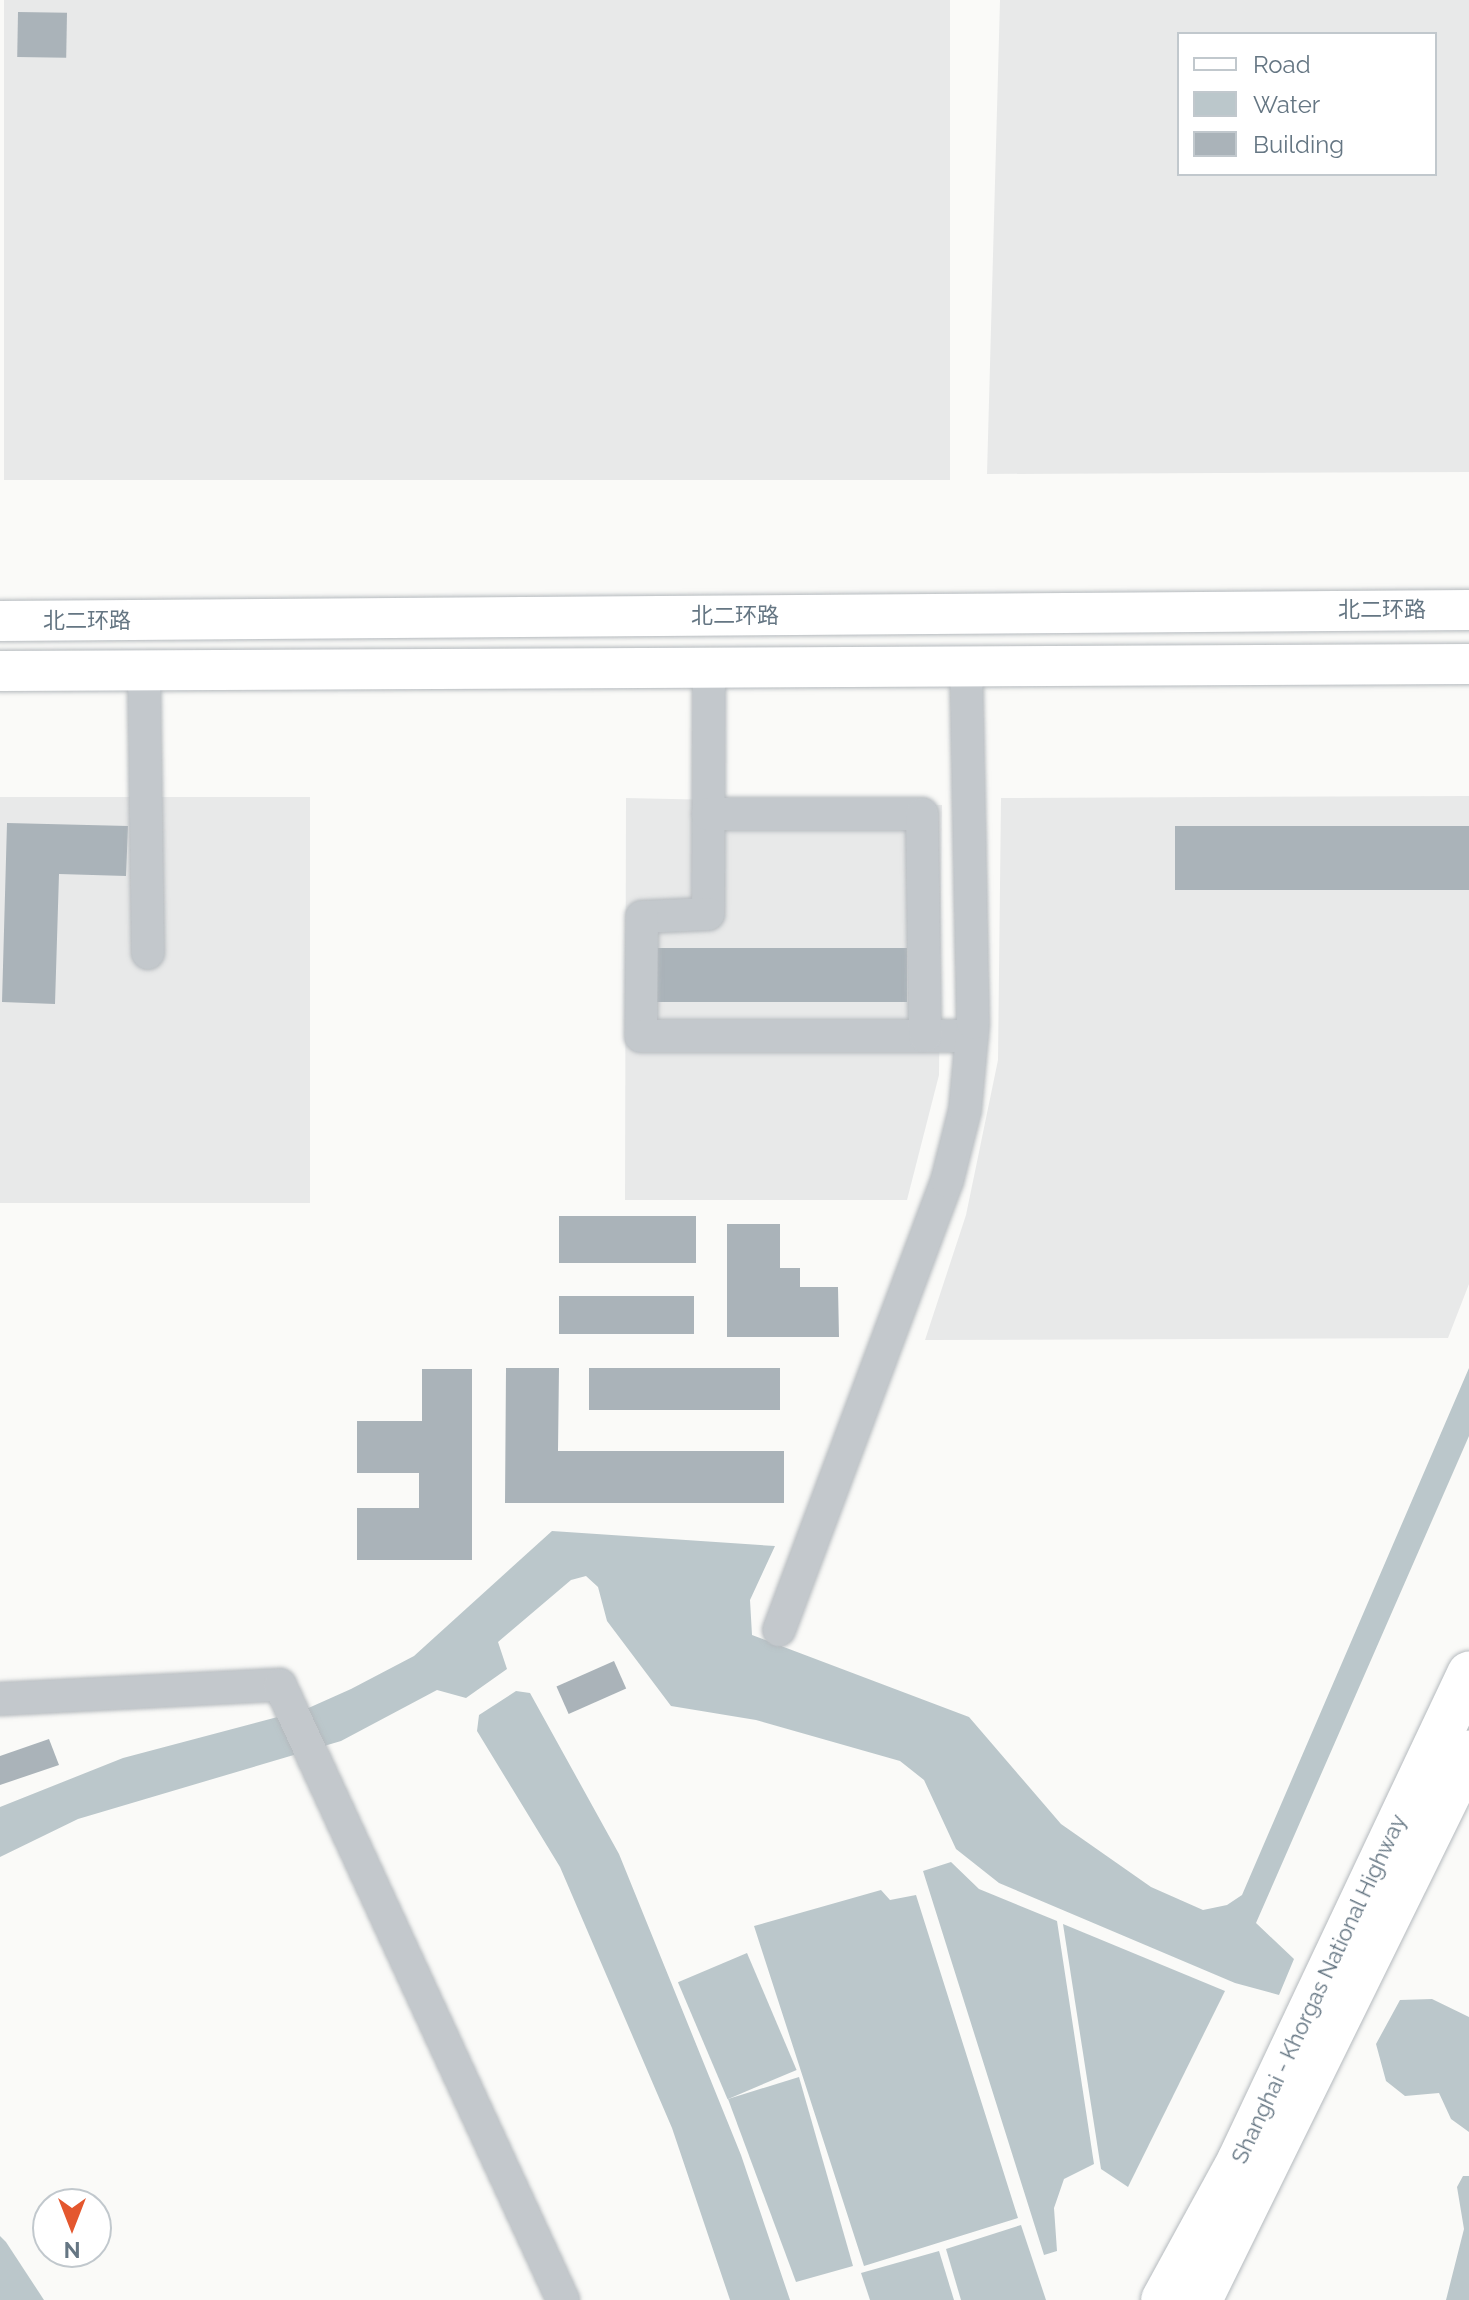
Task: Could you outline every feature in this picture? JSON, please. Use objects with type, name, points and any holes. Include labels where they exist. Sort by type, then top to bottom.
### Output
[{"type":"highway","name":"Shanghai - Khorgas National Highway","points":[[1163,2300],[1239,2161],[1469,1674]]},
{"type":"highway","name":"Shanghai - Khorgas National Highway","points":[[1200,2300],[1469,1753]]},
{"type":"main road","name":"北二环路","points":[[0,621],[1469,610]]},
{"type":"main road","points":[[964,614],[966,666]]},
{"type":"main road","points":[[0,671],[1469,664]]},
{"type":"street","points":[[779,1630],[947,1181],[965,1110],[972,1036],[966,666]]},
{"type":"street","points":[[709,668],[708,914],[642,917],[641,1036],[972,1036]]},
{"type":"street","points":[[144,671],[148,953]]},
{"type":"street","points":[[708,814],[922,814],[925,1036]]},
{"type":"street","points":[[0,1699],[280,1685],[563,2300]]},
{"type":"shaded area","points":[[4,0],[950,0],[950,480],[4,480]]},
{"type":"shaded area","points":[[1000,0],[1469,0],[1469,472],[987,474]]},
{"type":"shaded area","points":[[1469,796],[1469,1284],[1448,1338],[925,1340],[966,1215],[998,1060],[1001,798]]},
{"type":"shaded area","points":[[0,797],[310,797],[310,1203],[0,1203]]},
{"type":"shaded area","points":[[626,798],[942,805],[939,1075],[907,1200],[625,1200]]},
{"type":"water","points":[[1469,1368],[1469,1436],[1256,1923],[1294,1959],[1279,1995],[1235,1983],[999,1883],[956,1849],[924,1780],[900,1761],[756,1720],[671,1706],[607,1621],[598,1587],[586,1576],[571,1580],[498,1642],[507,1669],[466,1698],[437,1690],[341,1741],[78,1819],[0,1857],[0,1807],[123,1758],[304,1710],[351,1689],[414,1656],[552,1531],[775,1546],[750,1600],[752,1635],[969,1717],[1061,1824],[1151,1887],[1203,1910],[1227,1905],[1242,1895]]},
{"type":"water","points":[[516,1691],[530,1693],[619,1854],[741,2155],[790,2300],[730,2300],[672,2128],[560,1867],[477,1731],[479,1715]]},
{"type":"water","points":[[951,1862],[979,1889],[1057,1921],[1094,2164],[1064,2179],[1054,2208],[1057,2251],[1044,2255],[923,1871]]},
{"type":"water","points":[[881,1890],[890,1900],[916,1895],[1018,2218],[864,2266],[754,1926]]},
{"type":"water","points":[[1063,1924],[1225,1991],[1128,2187],[1101,2169]]},
{"type":"water","points":[[747,1953],[797,2070],[728,2099],[678,1982]]},
{"type":"water","points":[[1432,1999],[1469,2017],[1469,2132],[1451,2119],[1439,2093],[1405,2096],[1386,2081],[1376,2044],[1400,2000]]},
{"type":"water","points":[[799,2077],[853,2266],[796,2282],[728,2099]]},
{"type":"water","points":[[1463,2176],[1469,2176],[1469,2300],[1446,2300],[1464,2229],[1457,2187]]},
{"type":"water","points":[[1021,2225],[1046,2300],[961,2300],[946,2249]]},
{"type":"water","points":[[0,2236],[6,2242],[44,2300],[0,2300]]},
{"type":"water","points":[[939,2251],[954,2300],[870,2300],[861,2273]]},
{"type":"building","points":[[18,12],[67,13],[66,58],[17,57]]},
{"type":"building","points":[[7,823],[128,826],[126,876],[59,874],[55,1004],[2,1002]]},
{"type":"building","points":[[1175,826],[1469,826],[1469,890],[1175,890]]},
{"type":"building","points":[[657,948],[907,948],[907,1002],[657,1002]]},
{"type":"building","points":[[559,1216],[696,1216],[696,1263],[559,1263]]},
{"type":"building","points":[[727,1224],[780,1224],[780,1268],[800,1268],[800,1287],[838,1287],[839,1337],[727,1337]]},
{"type":"building","points":[[559,1296],[694,1296],[694,1334],[559,1334]]},
{"type":"building","points":[[506,1368],[559,1368],[558,1451],[784,1451],[784,1503],[505,1503]]},
{"type":"building","points":[[589,1368],[780,1368],[780,1410],[589,1410]]},
{"type":"building","points":[[422,1369],[472,1369],[472,1560],[357,1560],[357,1508],[419,1508],[419,1473],[357,1473],[357,1421],[422,1421]]},
{"type":"building","points":[[614,1661],[626,1688],[569,1714],[556,1687]]},
{"type":"building","points":[[49,1739],[59,1765],[0,1785],[0,1756]]}]
